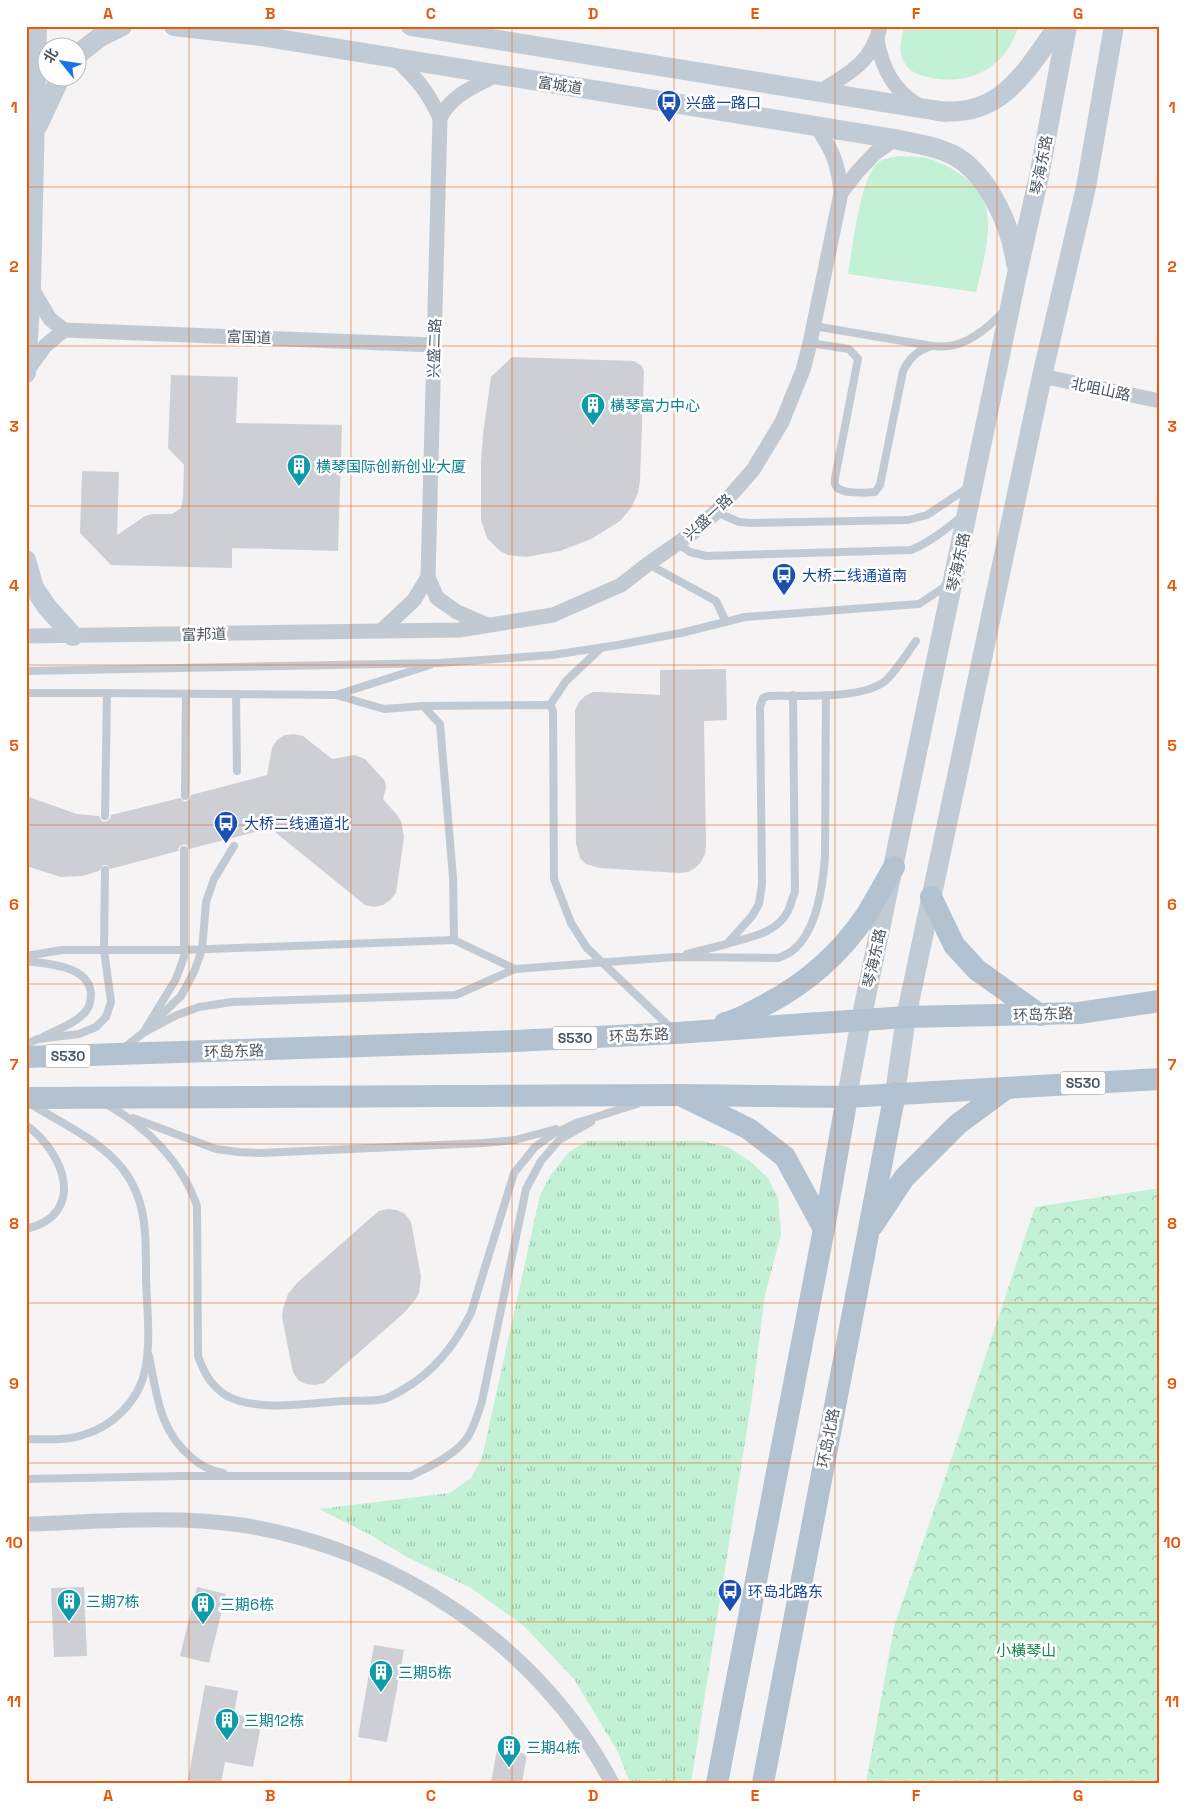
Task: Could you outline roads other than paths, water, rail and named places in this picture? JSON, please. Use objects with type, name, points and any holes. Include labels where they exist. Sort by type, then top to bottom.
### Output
[{"type":"main road","points":[[26,373],[37,26]]},
{"type":"main road","points":[[88,46],[100,37],[122,26]]},
{"type":"main road","name":"富城道","points":[[174,26],[260,36],[498,74],[895,139],[945,151],[961,159],[988,190],[1000,209],[1015,251],[1018,274]]},
{"type":"main road","points":[[411,26],[945,112],[970,110],[993,101],[1014,87],[1058,26]]},
{"type":"main road","name":"琴海东路","points":[[847,1097],[861,1020],[1039,176],[1066,26]]},
{"type":"main road","points":[[895,1093],[906,1017],[931,897],[1042,376],[1086,187],[1114,26]]},
{"type":"main road","points":[[35,131],[55,88]]},
{"type":"main road","points":[[26,560],[34,588],[47,607],[73,636]]},
{"type":"main road","points":[[676,1033],[736,1021],[776,1000],[820,969],[840,949],[865,916],[894,867]]},
{"type":"main road","points":[[931,897],[954,945],[977,970],[1040,1014]]},
{"type":"main road","name":"环岛东路","points":[[32,1048],[110,1055],[515,1041],[676,1033],[906,1017],[1079,1014],[1160,1001]]},
{"type":"main road","name":"S530","points":[[26,1100],[678,1095],[847,1097],[1160,1079]]},
{"type":"main road","points":[[866,1234],[904,1178],[958,1124],[1007,1088]]},
{"type":"main road","name":"环岛北路","points":[[763,1783],[866,1234],[895,1093]]},
{"type":"main road","points":[[678,1095],[748,1129],[785,1157],[824,1229]]},
{"type":"main road","points":[[718,1783],[824,1229],[847,1097]]},
{"type":"street","points":[[480,26],[501,41]]},
{"type":"street","points":[[820,92],[854,70],[868,56],[878,33]]},
{"type":"street","points":[[878,33],[884,68],[891,80],[900,92],[924,108]]},
{"type":"street","points":[[395,58],[420,82],[432,100],[440,118]]},
{"type":"street","points":[[440,118],[446,107],[458,95],[498,74]]},
{"type":"street","name":"兴盛二路","points":[[428,577],[440,118]]},
{"type":"street","points":[[817,127],[833,152],[840,174],[841,193]]},
{"type":"street","points":[[841,193],[858,170],[875,153],[895,139]]},
{"type":"street","name":"兴盛一路","points":[[382,631],[459,630],[553,615],[621,585],[678,544],[716,512],[753,470],[782,422],[797,388],[814,326],[841,193]]},
{"type":"street","points":[[26,373],[45,346],[64,330],[50,319],[30,287]]},
{"type":"street","name":"富国道","points":[[64,330],[434,345]]},
{"type":"street","name":"北咀山路","points":[[1042,376],[1160,401]]},
{"type":"street","points":[[428,577],[436,598],[457,612],[488,625]]},
{"type":"street","points":[[382,631],[414,600],[428,577]]},
{"type":"street","name":"富邦道","points":[[26,636],[382,631]]},
{"type":"street","points":[[26,1524],[170,1520],[241,1525],[311,1541],[377,1566],[409,1582],[447,1605],[497,1642],[523,1666],[571,1719],[612,1783]]},
{"type":"lane","points":[[814,326],[932,346],[949,346],[978,334],[993,322],[1013,297]]},
{"type":"lane","points":[[810,343],[848,349],[858,359],[835,478],[836,486],[839,490],[870,493],[875,492],[880,485],[903,371],[915,353],[932,346]]},
{"type":"lane","points":[[716,512],[739,522],[751,524],[908,520],[927,515],[974,482]]},
{"type":"lane","points":[[678,544],[690,552],[706,556],[911,550],[925,544],[968,511]]},
{"type":"lane","points":[[648,564],[716,600],[726,622]]},
{"type":"lane","points":[[26,671],[439,663],[552,655],[681,634],[745,617],[919,604],[943,588],[956,569]]},
{"type":"lane","points":[[727,944],[752,916],[759,904],[762,884],[761,701],[768,696],[840,695],[873,688],[886,681],[916,641]]},
{"type":"lane","points":[[550,705],[566,681],[601,648]]},
{"type":"lane","points":[[336,695],[439,663]]},
{"type":"lane","points":[[26,693],[336,695],[384,709],[423,706],[550,705]]},
{"type":"lane","points":[[105,816],[107,694]]},
{"type":"lane","points":[[185,796],[186,694]]},
{"type":"lane","points":[[236,694],[237,771]]},
{"type":"lane","points":[[675,957],[764,933],[774,928],[788,912],[795,892],[793,695]]},
{"type":"lane","points":[[143,1033],[178,1015],[199,1007],[232,1002],[456,994],[515,969],[675,957],[778,958],[792,951],[802,940],[812,922],[823,878],[825,856],[826,695]]},
{"type":"lane","points":[[550,705],[553,711],[554,879],[571,923],[587,948],[676,1033]]},
{"type":"lane","points":[[423,706],[440,724],[453,877],[454,940]]},
{"type":"lane","points":[[110,1055],[129,1045],[181,996],[194,972],[202,950],[206,902],[214,879],[234,846]]},
{"type":"lane","points":[[143,1033],[176,979],[184,957],[184,850]]},
{"type":"lane","points":[[32,1048],[96,1027],[106,1017],[111,1002],[104,950],[105,870]]},
{"type":"lane","points":[[26,956],[62,950],[202,950],[454,940],[515,969]]},
{"type":"lane","points":[[26,961],[74,971],[84,978],[90,988],[91,1000],[87,1011],[78,1019],[32,1048]]},
{"type":"lane","points":[[26,1044],[32,1048]]},
{"type":"lane","points":[[96,1098],[124,1114],[159,1129],[216,1149],[260,1153],[484,1143],[537,1135],[608,1113],[678,1095]]},
{"type":"lane","points":[[26,1100],[90,1140],[107,1153],[122,1168],[133,1185],[141,1204],[145,1225],[147,1347],[145,1371],[137,1393],[123,1412],[104,1426],[82,1436],[59,1439],[26,1439]]},
{"type":"lane","points":[[26,1479],[411,1476],[453,1452],[467,1438],[475,1423],[482,1401],[526,1189],[541,1161],[559,1140],[608,1113]]},
{"type":"lane","points":[[124,1114],[154,1140],[172,1159],[191,1188],[197,1206],[198,1356],[204,1372],[214,1386],[229,1397],[249,1404],[280,1405],[384,1398],[404,1389],[430,1372],[461,1334],[471,1313],[514,1173],[535,1147],[553,1134],[576,1123]]},
{"type":"lane","points":[[26,1125],[51,1148],[62,1170],[64,1180],[62,1199],[58,1209],[44,1222],[26,1229]]},
{"type":"lane","points":[[147,1347],[160,1411],[168,1431],[181,1449],[198,1463],[218,1472],[240,1476]]},
{"type":"place","name":"兴盛一路口","points":[[669,123]]},
{"type":"place","name":"橫琴富力中心","points":[[593,426]]},
{"type":"place","name":"横琴国际创新创业大厦","points":[[299,487]]},
{"type":"place","name":"大桥二线通道南","points":[[784,596]]},
{"type":"place","name":"大桥二线通道北","points":[[226,844]]},
{"type":"place","name":"环岛北路东","points":[[730,1612]]},
{"type":"place","name":"三期7栋","points":[[69,1622]]},
{"type":"place","name":"三期6栋","points":[[203,1625]]},
{"type":"place","name":"三期5栋","points":[[381,1693]]},
{"type":"place","name":"三期12栋","points":[[227,1741]]},
{"type":"place","name":"三期4栋","points":[[509,1768]]},
{"type":"park label","name":"小橫琴山","points":[[1026,1650]]}]
